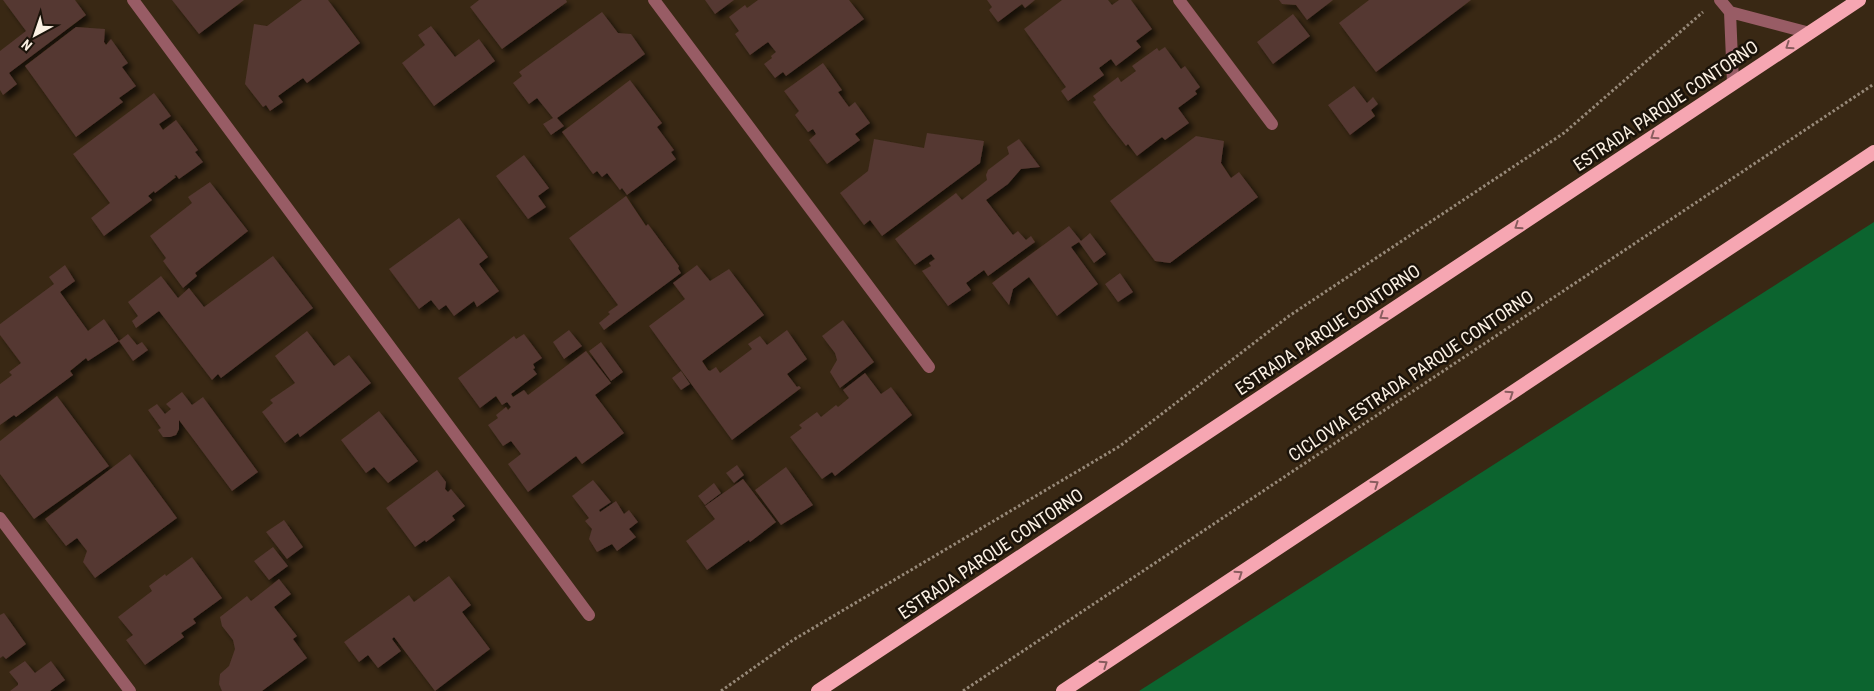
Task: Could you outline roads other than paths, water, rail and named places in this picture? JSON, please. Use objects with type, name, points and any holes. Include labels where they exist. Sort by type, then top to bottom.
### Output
[{"type":"highway","name":"ESTRADA PARQUE CONTORNO","points":[[818,691],[1859,0]]},
{"type":"highway","points":[[1063,691],[1874,152]]},
{"type":"street","points":[[133,0],[589,615]]},
{"type":"street","points":[[654,0],[929,367]]},
{"type":"street","points":[[1180,0],[1272,124]]},
{"type":"street","points":[[1720,0],[1730,12],[1810,33]]},
{"type":"street","points":[[1730,12],[1733,83]]},
{"type":"street","points":[[0,518],[130,691]]}]
